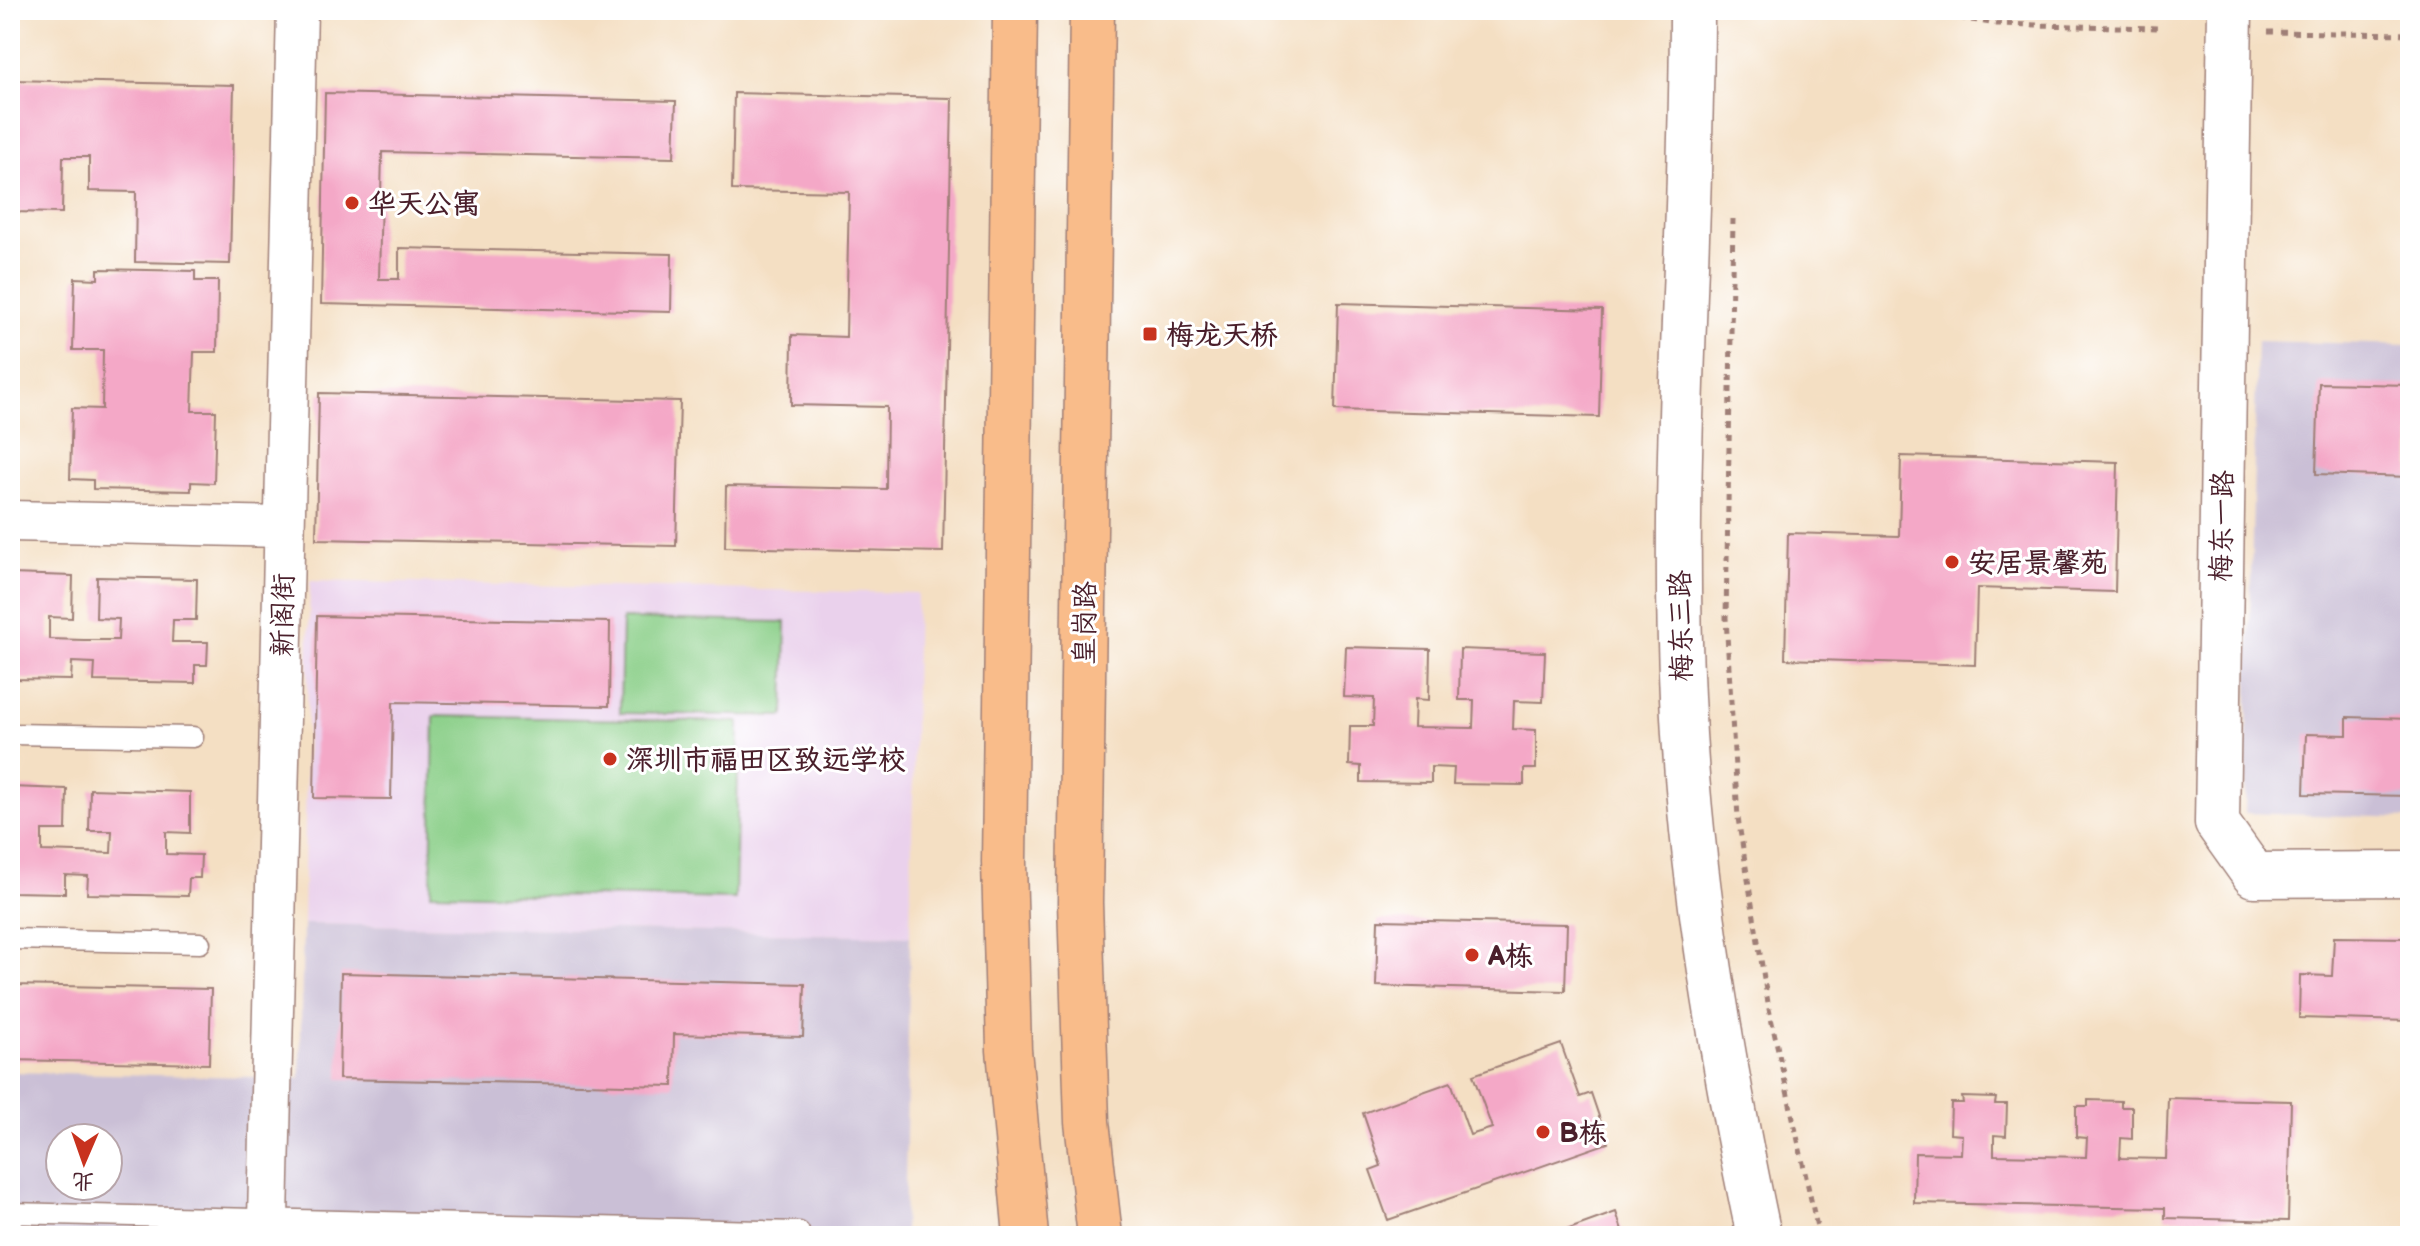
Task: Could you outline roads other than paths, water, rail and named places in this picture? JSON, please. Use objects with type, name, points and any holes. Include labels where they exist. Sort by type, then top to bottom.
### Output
[{"type":"highway","points":[[1015,10],[1004,862],[1009,1050],[1026,1236]]},
{"type":"highway","name":"皇岗路","points":[[1092,10],[1080,903],[1087,1122],[1100,1236]]},
{"type":"street","name":"新阁街","points":[[268,1219],[297,10]]},
{"type":"street","name":"梅东三路","points":[[1692,10],[1679,556],[1682,699],[1713,986],[1759,1236]]},
{"type":"street","name":"梅东一路","points":[[2244,21],[2217,823],[2254,875],[2410,874]]},
{"type":"street","points":[[10,521],[284,527]]},
{"type":"lane","points":[[10,734],[193,737]]},
{"type":"lane","points":[[10,939],[200,943]]},
{"type":"lane","points":[[10,1213],[268,1219],[540,1231],[799,1232],[799,1236]]},
{"type":"place","name":"华天公寓","points":[[352,203]]},
{"type":"place","name":"梅龙天桥","points":[[1150,334]]},
{"type":"place","name":"安居景馨苑","points":[[1952,562]]},
{"type":"place","name":"深圳市福田区致远学校","points":[[610,759]]},
{"type":"place","name":"A栋","points":[[1472,955]]},
{"type":"place","name":"B栋","points":[[1543,1132]]}]
